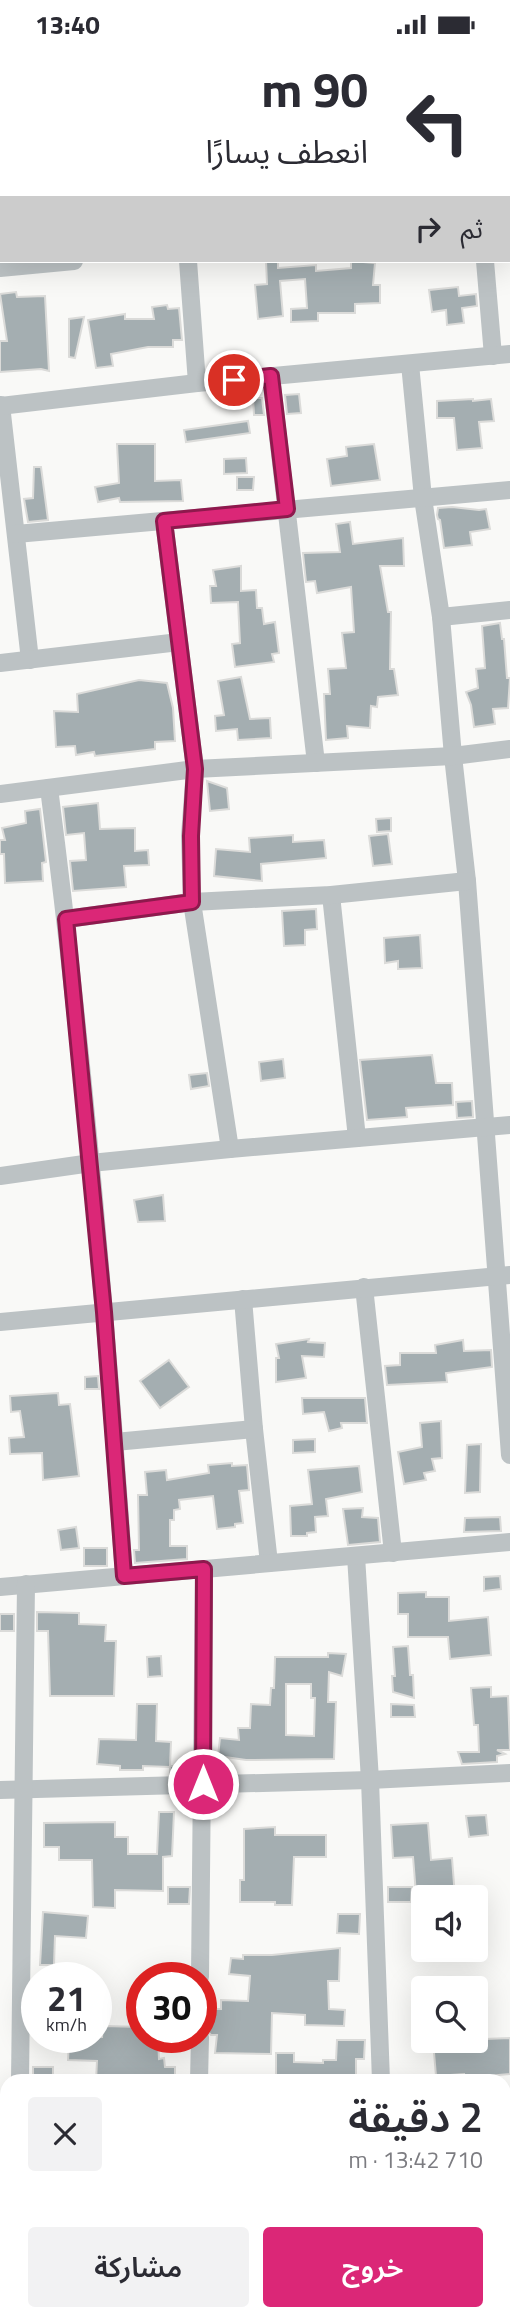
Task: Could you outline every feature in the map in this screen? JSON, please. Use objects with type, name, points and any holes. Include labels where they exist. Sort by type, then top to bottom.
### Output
[{"type":"street","points":[[0,268],[53,263]]},
{"type":"street","points":[[188,263],[197,383]]},
{"type":"street","points":[[30,660],[1,406],[197,383],[501,355],[485,263]]},
{"type":"street","points":[[410,364],[423,498],[441,617],[467,881],[485,1128],[503,1276],[510,1455]]},
{"type":"street","points":[[271,376],[316,763]]},
{"type":"street","points":[[16,534],[510,490]]},
{"type":"street","points":[[164,521],[195,769],[191,836],[192,902],[230,1149]]},
{"type":"street","points":[[441,617],[510,610]]},
{"type":"street","points":[[0,663],[179,642]]},
{"type":"street","points":[[0,794],[195,769],[453,755],[510,749]]},
{"type":"street","points":[[49,789],[66,919],[91,1163],[124,1576]]},
{"type":"street","points":[[66,919],[192,902],[331,895],[467,881]]},
{"type":"street","points":[[331,895],[357,1138]]},
{"type":"street","points":[[0,1176],[91,1163],[230,1149],[510,1125]]},
{"type":"street","points":[[0,1322],[503,1276]]},
{"type":"street","points":[[364,1287],[393,1553]]},
{"type":"street","points":[[243,1299],[269,1563]]},
{"type":"street","points":[[115,1442],[254,1429]]},
{"type":"street","points":[[0,1587],[510,1542]]},
{"type":"street","points":[[356,1556],[370,1780],[381,2074]]},
{"type":"street","points":[[200,1962],[204,1569]]},
{"type":"street","points":[[20,2074],[26,1584]]},
{"type":"street","points":[[0,1790],[370,1780],[510,1773]]},
{"type":"street","points":[[199,2074],[200,2053]]},
{"type":"building","points":[[266,263],[278,263],[278,268],[316,265],[316,271],[351,268],[351,263],[375,263],[373,285],[380,285],[380,303],[355,304],[355,313],[318,313],[318,321],[291,322],[291,309],[307,308],[305,279],[280,281],[283,316],[258,319],[255,285],[267,284]]},
{"type":"building","points":[[458,287],[459,296],[476,294],[477,306],[462,308],[464,323],[447,325],[446,310],[432,312],[429,290]]},
{"type":"building","points":[[16,292],[17,297],[45,296],[49,371],[41,369],[0,372],[0,341],[7,341],[0,294]]},
{"type":"building","points":[[167,305],[168,309],[179,308],[182,340],[173,340],[173,347],[148,347],[111,354],[113,366],[96,368],[88,320],[125,314],[125,319],[154,319],[152,307]]},
{"type":"building","points":[[84,317],[75,358],[69,357],[69,319]]},
{"type":"building","points":[[299,394],[301,413],[287,414],[285,395]]},
{"type":"building","points":[[253,398],[262,398],[264,415],[254,415]]},
{"type":"building","points":[[491,399],[494,421],[479,422],[482,448],[457,450],[454,418],[437,418],[437,401]]},
{"type":"building","points":[[248,421],[250,433],[186,442],[184,430]]},
{"type":"building","points":[[117,444],[155,444],[155,481],[181,480],[183,501],[120,502],[119,498],[98,502],[95,487],[119,483]]},
{"type":"building","points":[[374,444],[380,480],[331,486],[327,459],[347,456],[346,447]]},
{"type":"building","points":[[246,458],[247,473],[224,474],[224,459]]},
{"type":"building","points":[[34,467],[41,467],[48,520],[28,522],[24,499],[33,498]]},
{"type":"building","points":[[237,477],[254,477],[253,490],[237,490]]},
{"type":"building","points":[[438,508],[486,509],[490,529],[470,532],[472,545],[444,548]]},
{"type":"building","points":[[350,522],[353,544],[403,538],[404,566],[380,566],[388,612],[391,612],[390,669],[394,669],[398,695],[378,697],[377,707],[371,706],[370,728],[347,726],[348,738],[326,740],[324,694],[330,694],[328,669],[346,668],[342,633],[354,632],[351,587],[317,593],[315,581],[306,582],[303,553],[340,552],[336,524]]},
{"type":"building","points":[[241,566],[241,591],[256,590],[257,608],[262,608],[264,624],[275,622],[279,653],[272,654],[274,662],[235,667],[232,644],[240,643],[238,602],[211,603],[210,586],[216,586],[213,570]]},
{"type":"building","points":[[500,623],[507,678],[510,678],[508,708],[493,709],[495,724],[474,727],[466,692],[478,688],[476,669],[485,668],[482,626]]},
{"type":"building","points":[[241,677],[250,719],[270,718],[271,738],[238,740],[237,729],[216,731],[215,716],[224,715],[218,681]]},
{"type":"building","points":[[139,680],[167,683],[173,708],[175,741],[155,742],[155,749],[95,756],[94,752],[76,755],[75,746],[56,747],[54,711],[78,712],[77,694]]},
{"type":"building","points":[[207,781],[227,788],[229,809],[210,811]]},
{"type":"building","points":[[98,803],[100,829],[135,828],[135,851],[148,850],[149,865],[124,866],[126,887],[73,891],[70,861],[86,860],[84,833],[66,835],[63,807]]},
{"type":"building","points":[[40,809],[46,862],[42,863],[43,881],[5,883],[4,854],[0,854],[0,840],[5,840],[2,828],[26,823],[25,811]]},
{"type":"building","points":[[391,818],[391,831],[377,832],[376,819]]},
{"type":"building","points":[[388,834],[392,864],[373,866],[369,836]]},
{"type":"building","points":[[293,835],[293,842],[324,840],[326,858],[261,864],[262,881],[214,876],[216,849],[250,852],[249,838]]},
{"type":"building","points":[[316,909],[317,929],[305,930],[305,945],[284,946],[282,911]]},
{"type":"building","points":[[420,935],[422,968],[398,969],[398,961],[385,963],[384,938]]},
{"type":"building","points":[[432,1055],[436,1083],[452,1083],[453,1105],[406,1108],[407,1117],[367,1120],[360,1060]]},
{"type":"building","points":[[283,1059],[285,1078],[261,1081],[259,1062]]},
{"type":"building","points":[[207,1073],[209,1086],[191,1089],[189,1075]]},
{"type":"building","points":[[472,1101],[473,1117],[457,1118],[456,1102]]},
{"type":"building","points":[[163,1195],[165,1221],[138,1222],[134,1200]]},
{"type":"building","points":[[309,1339],[308,1342],[325,1343],[324,1357],[302,1356],[306,1378],[276,1382],[276,1358],[279,1358],[276,1344]]},
{"type":"building","points":[[463,1340],[464,1351],[491,1350],[492,1367],[446,1373],[447,1382],[387,1385],[385,1366],[400,1365],[400,1353],[436,1353],[435,1345]]},
{"type":"building","points":[[169,1360],[189,1387],[160,1408],[140,1381]]},
{"type":"building","points":[[98,1376],[99,1389],[85,1389],[85,1377]]},
{"type":"building","points":[[58,1393],[59,1405],[70,1404],[79,1476],[43,1480],[42,1453],[10,1454],[9,1438],[24,1437],[20,1411],[11,1412],[10,1396]]},
{"type":"building","points":[[302,1398],[365,1398],[367,1423],[341,1423],[342,1428],[329,1431],[324,1412],[303,1414]]},
{"type":"building","points":[[441,1421],[442,1458],[432,1459],[435,1471],[424,1473],[426,1480],[404,1484],[398,1452],[422,1447],[420,1423]]},
{"type":"building","points":[[315,1439],[315,1452],[293,1453],[293,1440]]},
{"type":"building","points":[[481,1444],[480,1492],[465,1493],[467,1445]]},
{"type":"building","points":[[232,1463],[232,1466],[247,1465],[249,1490],[239,1491],[243,1523],[217,1529],[213,1496],[179,1500],[180,1509],[174,1510],[174,1520],[170,1520],[170,1546],[187,1546],[187,1559],[135,1563],[134,1550],[139,1550],[138,1495],[147,1495],[145,1472],[166,1470],[167,1480],[209,1473],[208,1465]]},
{"type":"building","points":[[359,1466],[362,1492],[326,1499],[328,1516],[315,1517],[316,1532],[307,1533],[307,1536],[291,1536],[290,1506],[312,1504],[308,1470]]},
{"type":"building","points":[[363,1508],[362,1517],[378,1518],[380,1542],[348,1545],[343,1509]]},
{"type":"building","points":[[500,1517],[501,1531],[464,1532],[465,1518]]},
{"type":"building","points":[[76,1527],[79,1548],[61,1550],[58,1530]]},
{"type":"building","points":[[84,1548],[107,1548],[107,1566],[84,1566]]},
{"type":"building","points":[[500,1576],[501,1589],[484,1591],[484,1577]]},
{"type":"building","points":[[426,1592],[426,1597],[449,1597],[449,1621],[488,1617],[491,1655],[450,1659],[448,1637],[408,1637],[408,1614],[398,1614],[398,1593]]},
{"type":"building","points":[[37,1612],[79,1613],[79,1624],[106,1625],[105,1641],[116,1641],[114,1696],[50,1696],[48,1631],[37,1631]]},
{"type":"building","points":[[0,1614],[14,1614],[14,1631],[0,1631]]},
{"type":"building","points":[[408,1646],[414,1698],[393,1692],[393,1647]]},
{"type":"building","points":[[328,1653],[346,1654],[342,1676],[329,1672],[328,1702],[336,1702],[334,1759],[246,1760],[218,1756],[220,1738],[239,1740],[238,1728],[250,1728],[251,1704],[270,1705],[271,1688],[274,1688],[275,1657],[328,1657]],"holes":[[[286,1684],[311,1684],[311,1698],[315,1698],[314,1736],[286,1735]]]},
{"type":"building","points":[[161,1656],[162,1676],[148,1677],[147,1657]]},
{"type":"building","points":[[491,1687],[491,1697],[508,1696],[510,1750],[497,1750],[505,1754],[497,1756],[497,1762],[462,1764],[458,1752],[479,1752],[478,1725],[474,1725],[471,1688]]},
{"type":"building","points":[[137,1704],[157,1704],[156,1741],[171,1742],[170,1767],[143,1766],[143,1770],[120,1770],[120,1766],[97,1764],[99,1739],[136,1740]]},
{"type":"building","points":[[391,1704],[414,1705],[415,1717],[391,1717]]},
{"type":"building","points":[[170,1766],[191,1766],[191,1773],[170,1774]]},
{"type":"building","points":[[159,1812],[174,1812],[172,1856],[163,1857],[163,1891],[115,1890],[115,1908],[93,1907],[92,1860],[59,1860],[59,1847],[44,1847],[44,1823],[115,1822],[115,1837],[128,1837],[128,1854],[157,1854]]},
{"type":"building","points":[[486,1815],[488,1835],[469,1837],[466,1816]]},
{"type":"building","points":[[428,1823],[431,1860],[452,1858],[454,1885],[415,1885],[413,1857],[393,1858],[391,1825]]},
{"type":"building","points":[[275,1827],[275,1835],[326,1835],[326,1857],[294,1857],[292,1905],[240,1902],[240,1880],[244,1880],[244,1829]]},
{"type":"building","points":[[168,1887],[190,1887],[189,1904],[168,1904]]},
{"type":"building","points":[[388,1887],[411,1887],[411,1902],[388,1902]]},
{"type":"building","points":[[43,1912],[88,1916],[86,1938],[55,1936],[54,1962],[40,1962]]},
{"type":"building","points":[[338,1914],[360,1914],[359,1934],[337,1933]]},
{"type":"building","points":[[340,1948],[339,1981],[328,1981],[329,2009],[345,2010],[344,2026],[305,2025],[305,2015],[272,2013],[271,2054],[215,2053],[217,2009],[221,2009],[221,2000],[248,2001],[250,1976],[229,1974],[231,1958],[243,1959],[243,1955]]},
{"type":"building","points":[[112,2026],[126,2027],[126,2053],[159,2053],[159,2059],[164,2058],[165,2067],[175,2067],[175,2074],[96,2074],[97,2061],[68,2060],[68,2053],[112,2053]]},
{"type":"building","points":[[510,2038],[510,2074],[436,2074],[434,2053],[488,2053],[488,2039]]},
{"type":"building","points":[[337,2040],[365,2040],[364,2059],[356,2059],[356,2074],[276,2074],[276,2053],[294,2053],[294,2062],[323,2063],[323,2060],[336,2060]]},
{"type":"building","points":[[33,2067],[53,2067],[53,2074],[33,2074]]},
{"type":"route","points":[[203,1784],[204,1569],[124,1576],[104,1312],[66,919],[192,902],[191,836],[195,769],[164,521],[287,509],[271,376],[234,380]]}]
